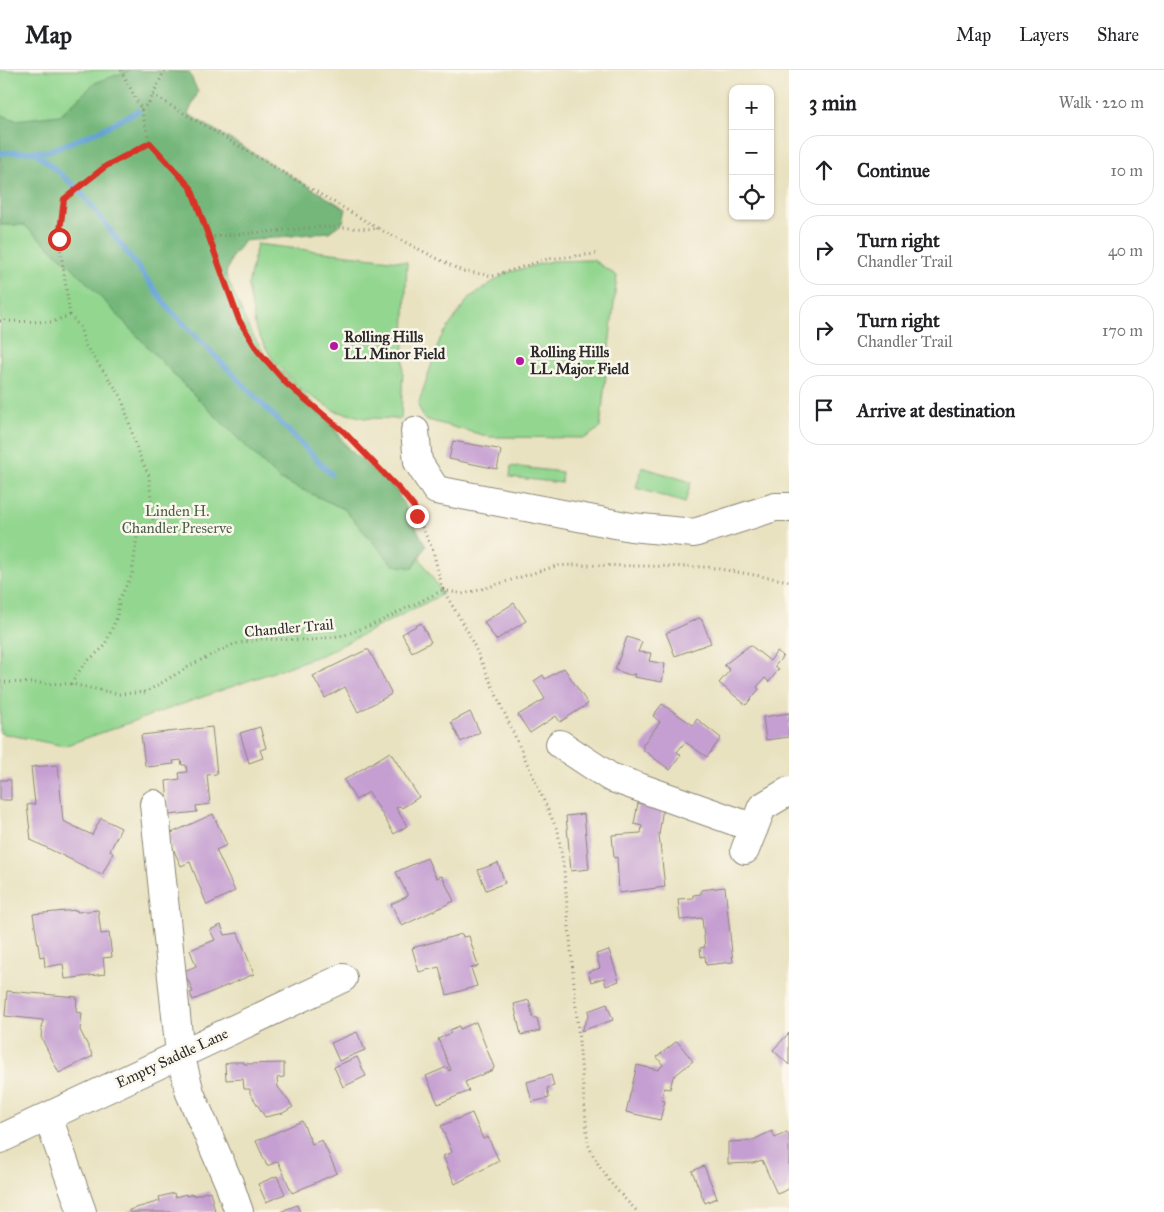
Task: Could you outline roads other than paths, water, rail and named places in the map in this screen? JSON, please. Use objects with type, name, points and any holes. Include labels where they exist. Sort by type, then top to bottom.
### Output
[{"type":"street","points":[[415,431],[418,462],[436,490],[630,527],[694,533],[775,507],[789,507]]},
{"type":"street","points":[[560,744],[610,777],[749,839],[762,807],[789,791]]},
{"type":"street","points":[[154,804],[180,1054],[190,1093],[229,1183],[239,1212]]},
{"type":"street","name":"Empty Saddle Lane","points":[[0,1139],[343,978]]},
{"type":"street","points":[[48,1117],[82,1212]]},
{"type":"waterway","points":[[0,153],[49,151],[99,131],[138,111]]},
{"type":"waterway","points":[[34,151],[78,189],[170,310],[331,474]]},
{"type":"place","name":"Rolling Hills LL Minor Field","points":[[334,346]]},
{"type":"place","name":"Rolling Hills LL Major Field","points":[[520,361]]},
{"type":"park label","name":"Linden H. Chandler Preserve","points":[[177,520]]}]
